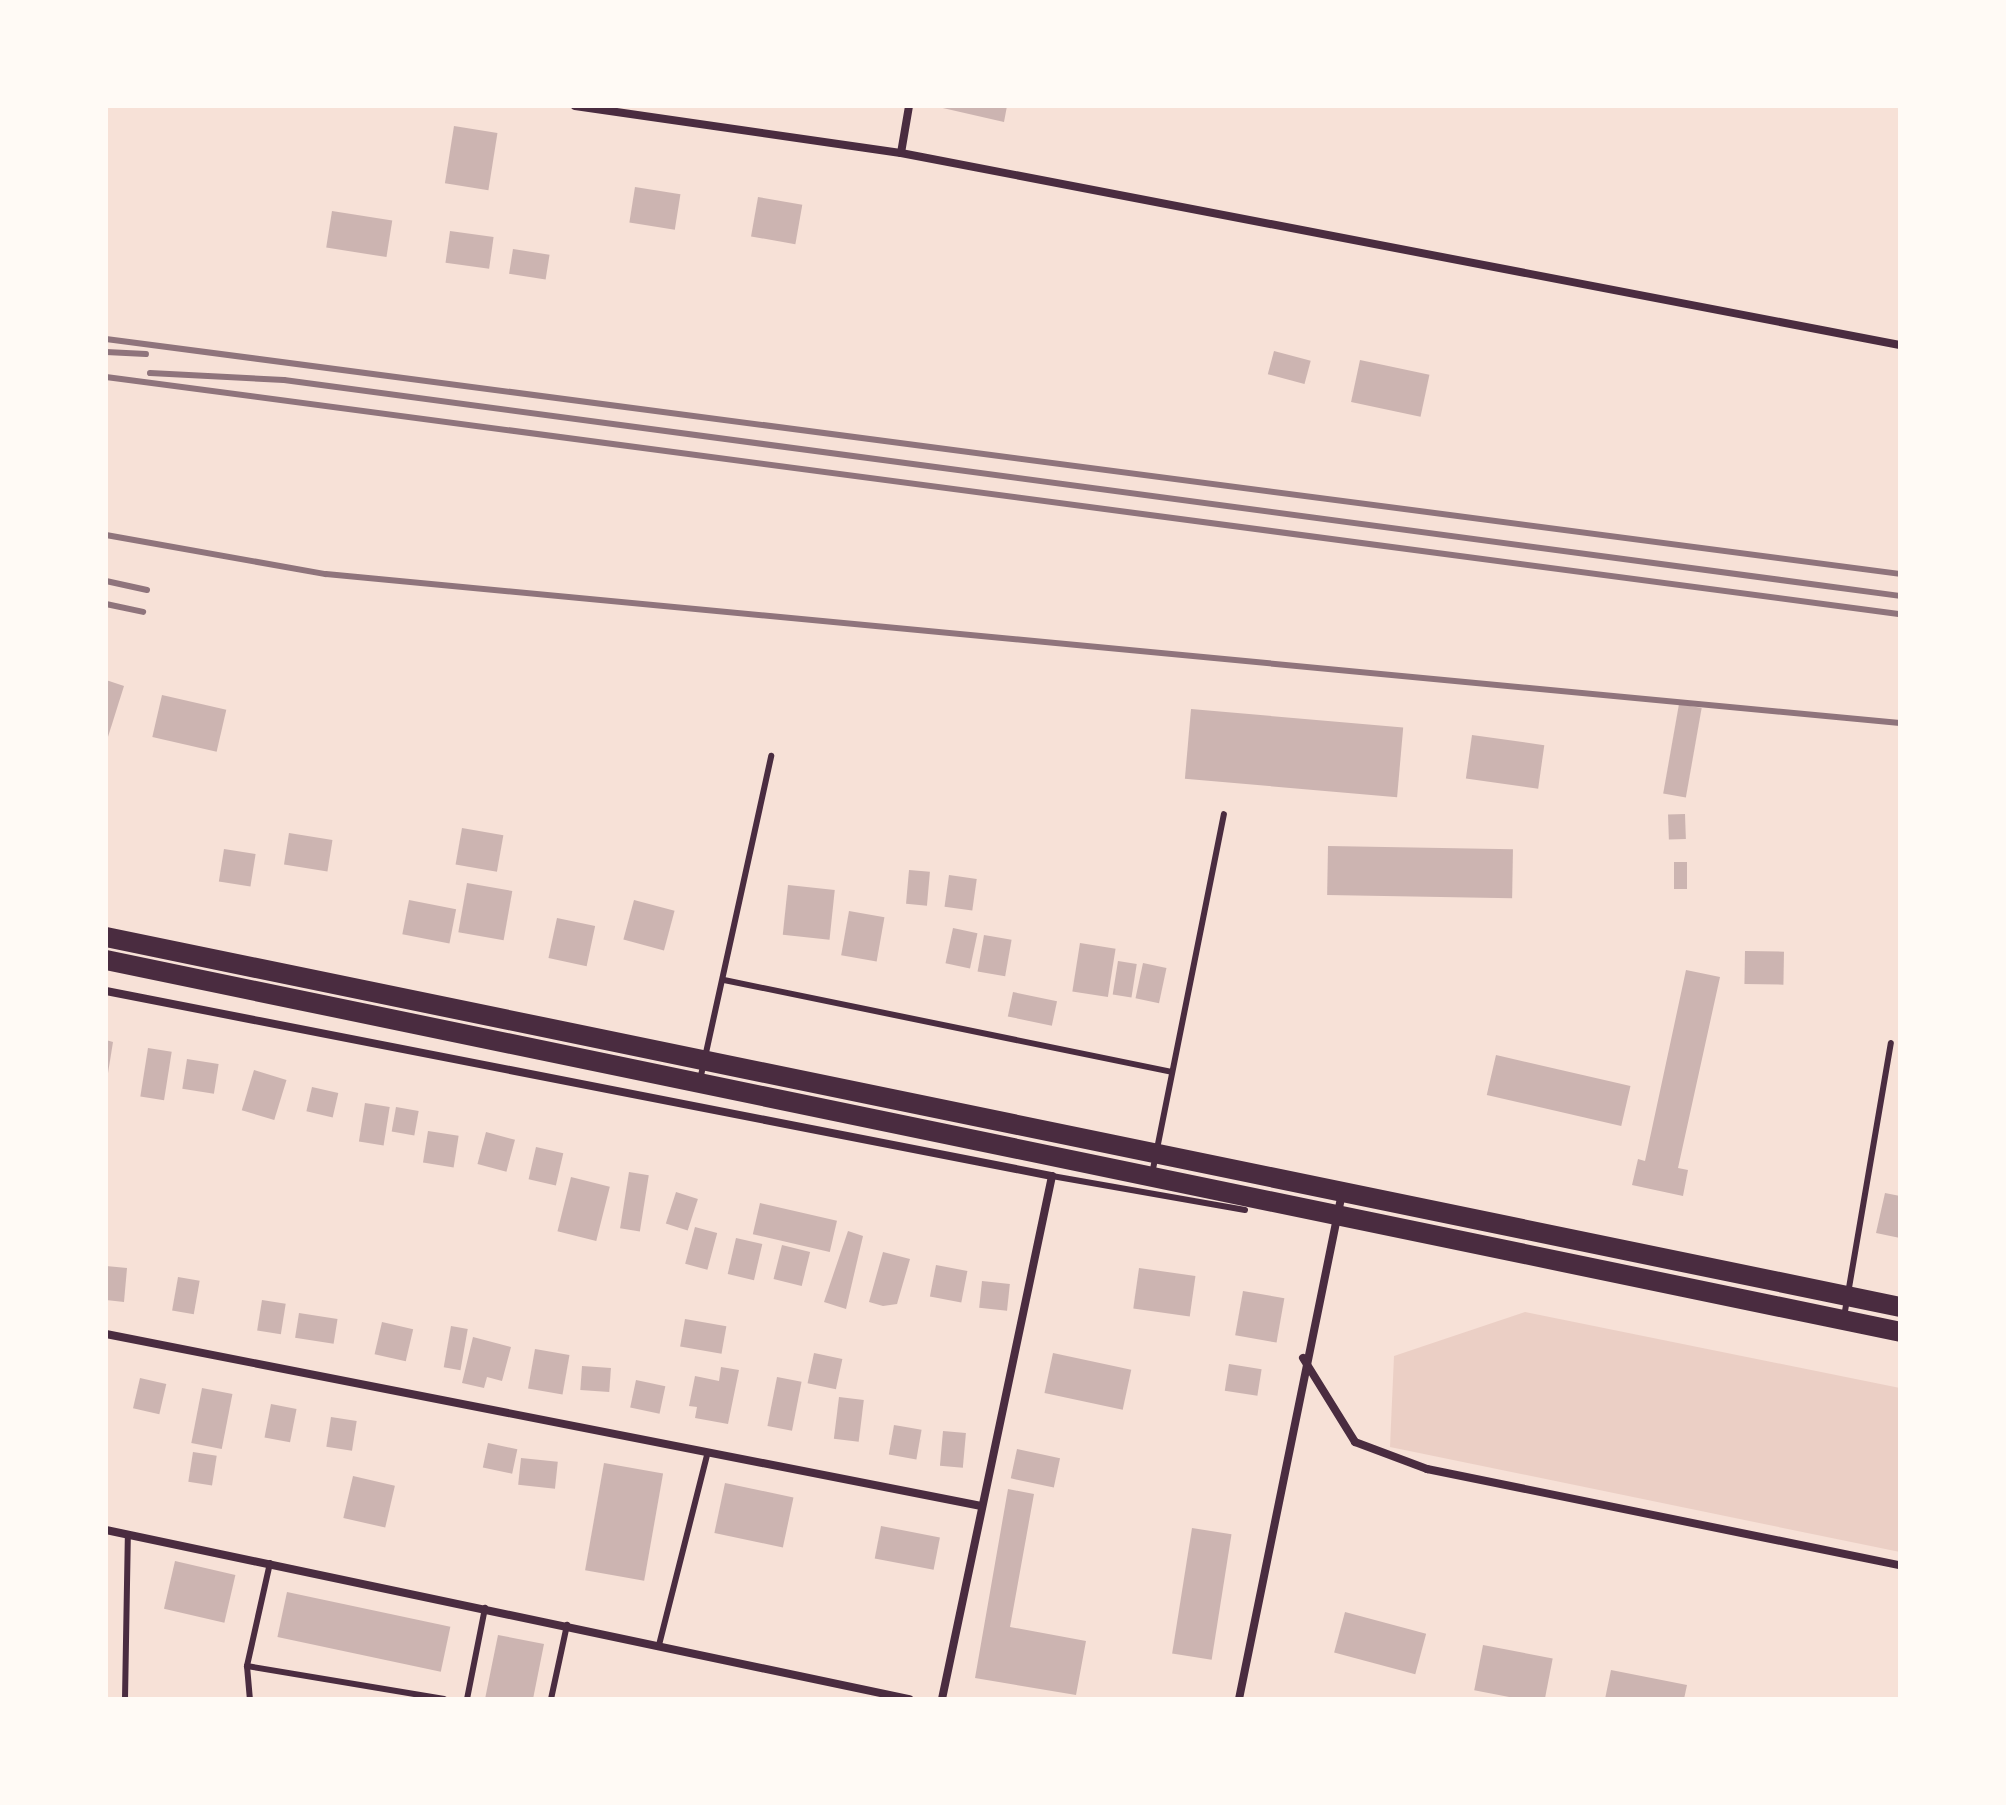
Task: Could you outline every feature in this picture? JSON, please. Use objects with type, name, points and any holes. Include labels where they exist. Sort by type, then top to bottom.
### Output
[{"type":"main road","points":[[106,937],[1900,1307]]},
{"type":"main road","points":[[106,960],[1336,1218],[1900,1332]]},
{"type":"street","points":[[575,106],[901,153],[1900,345]]},
{"type":"street","points":[[901,153],[909,106]]},
{"type":"street","points":[[106,991],[1052,1176],[942,1699]]},
{"type":"street","points":[[1239,1699],[1303,1358],[1342,1192]]},
{"type":"street","points":[[106,1334],[981,1506]]},
{"type":"street","points":[[1303,1358],[1355,1442],[1427,1469],[1900,1565]]},
{"type":"street","points":[[106,1530],[485,1607],[909,1699]]},
{"type":"lane","points":[[699,1083],[771,756]]},
{"type":"lane","points":[[1151,1178],[1224,814]]},
{"type":"lane","points":[[724,980],[1172,1072]]},
{"type":"lane","points":[[1843,1321],[1891,1043]]},
{"type":"lane","points":[[1052,1176],[1245,1210]]},
{"type":"lane","points":[[659,1645],[708,1452]]},
{"type":"lane","points":[[125,1699],[128,1534]]},
{"type":"lane","points":[[250,1699],[247,1666],[270,1563]]},
{"type":"lane","points":[[467,1699],[485,1607]]},
{"type":"lane","points":[[551,1699],[567,1625]]},
{"type":"lane","points":[[247,1666],[444,1699]]},
{"type":"shaded area","points":[[1525,1312],[1900,1388],[1900,1552],[1390,1447],[1394,1356]]},
{"type":"building","points":[[934,106],[1007,106],[1004,122]]},
{"type":"building","points":[[454,126],[497,133],[488,190],[445,183]]},
{"type":"building","points":[[635,187],[680,194],[675,230],[629,223]]},
{"type":"building","points":[[758,197],[802,205],[795,244],[751,236]]},
{"type":"building","points":[[332,211],[392,221],[386,257],[326,248]]},
{"type":"building","points":[[450,231],[494,237],[489,269],[446,263]]},
{"type":"building","points":[[513,249],[550,255],[546,279],[509,274]]},
{"type":"building","points":[[1274,351],[1311,361],[1304,384],[1268,374]]},
{"type":"building","points":[[1360,360],[1429,375],[1421,417],[1351,402]]},
{"type":"building","points":[[106,680],[124,686],[107,740],[106,740]]},
{"type":"building","points":[[162,695],[226,710],[217,752],[152,737]]},
{"type":"building","points":[[1679,704],[1702,708],[1686,798],[1663,794]]},
{"type":"building","points":[[1191,709],[1403,728],[1397,797],[1185,779]]},
{"type":"building","points":[[1472,735],[1544,745],[1538,789],[1466,779]]},
{"type":"building","points":[[1685,814],[1686,839],[1669,840],[1668,815]]},
{"type":"building","points":[[462,828],[503,835],[497,872],[456,864]]},
{"type":"building","points":[[289,833],[332,840],[327,871],[284,865]]},
{"type":"building","points":[[1328,846],[1513,849],[1512,898],[1327,895]]},
{"type":"building","points":[[224,849],[256,854],[250,887],[219,882]]},
{"type":"building","points":[[1674,862],[1687,862],[1687,889],[1674,889]]},
{"type":"building","points":[[909,870],[930,872],[927,906],[906,904]]},
{"type":"building","points":[[949,875],[977,879],[972,911],[945,907]]},
{"type":"building","points":[[467,883],[512,891],[504,940],[458,932]]},
{"type":"building","points":[[788,885],[835,890],[830,940],[783,935]]},
{"type":"building","points":[[409,900],[456,909],[449,944],[402,934]]},
{"type":"building","points":[[634,900],[675,911],[664,950],[623,940]]},
{"type":"building","points":[[849,911],[884,917],[877,962],[841,955]]},
{"type":"building","points":[[557,918],[595,926],[587,966],[548,958]]},
{"type":"building","points":[[953,928],[977,933],[970,968],[946,963]]},
{"type":"building","points":[[984,935],[1012,940],[1005,976],[978,971]]},
{"type":"building","points":[[1080,943],[1116,949],[1108,997],[1072,991]]},
{"type":"building","points":[[1745,951],[1784,952],[1783,985],[1744,984]]},
{"type":"building","points":[[1118,961],[1137,964],[1131,998],[1113,995]]},
{"type":"building","points":[[1143,963],[1166,968],[1159,1003],[1136,998]]},
{"type":"building","points":[[1686,970],[1720,977],[1678,1168],[1688,1170],[1683,1196],[1632,1185],[1638,1159],[1645,1161]]},
{"type":"building","points":[[1013,992],[1057,1001],[1052,1026],[1008,1016]]},
{"type":"building","points":[[106,1040],[113,1042],[108,1073],[106,1073]]},
{"type":"building","points":[[148,1048],[172,1052],[164,1100],[140,1096]]},
{"type":"building","points":[[1496,1055],[1630,1086],[1621,1126],[1487,1095]]},
{"type":"building","points":[[187,1059],[219,1064],[214,1094],[182,1089]]},
{"type":"building","points":[[254,1070],[287,1080],[274,1120],[242,1110]]},
{"type":"building","points":[[312,1087],[338,1093],[333,1117],[306,1111]]},
{"type":"building","points":[[365,1103],[390,1107],[384,1145],[359,1142]]},
{"type":"building","points":[[396,1107],[419,1111],[414,1136],[392,1132]]},
{"type":"building","points":[[428,1131],[459,1136],[454,1167],[423,1163]]},
{"type":"building","points":[[486,1132],[515,1140],[506,1172],[477,1164]]},
{"type":"building","points":[[536,1147],[563,1153],[556,1185],[529,1179]]},
{"type":"building","points":[[629,1172],[649,1175],[640,1231],[620,1228]]},
{"type":"building","points":[[571,1177],[610,1187],[596,1241],[557,1231]]},
{"type":"building","points":[[676,1192],[698,1199],[688,1230],[666,1223]]},
{"type":"building","points":[[1885,1193],[1900,1196],[1900,1238],[1876,1233]]},
{"type":"building","points":[[760,1203],[837,1221],[830,1252],[753,1234]]},
{"type":"building","points":[[695,1227],[717,1233],[707,1270],[685,1264]]},
{"type":"building","points":[[848,1231],[863,1236],[846,1309],[824,1302]]},
{"type":"building","points":[[736,1238],[762,1244],[754,1280],[728,1274]]},
{"type":"building","points":[[782,1245],[810,1252],[802,1286],[774,1279]]},
{"type":"building","points":[[883,1252],[910,1259],[897,1304],[883,1306],[869,1302]]},
{"type":"building","points":[[936,1265],[967,1271],[961,1303],[930,1296]]},
{"type":"building","points":[[106,1266],[127,1268],[124,1302],[106,1300]]},
{"type":"building","points":[[1139,1268],[1195,1276],[1190,1317],[1133,1309]]},
{"type":"building","points":[[178,1277],[200,1281],[194,1314],[172,1310]]},
{"type":"building","points":[[982,1281],[1010,1284],[1007,1311],[979,1308]]},
{"type":"building","points":[[1243,1291],[1284,1298],[1277,1343],[1235,1335]]},
{"type":"building","points":[[262,1300],[286,1304],[281,1334],[257,1331]]},
{"type":"building","points":[[299,1313],[338,1319],[334,1344],[295,1338]]},
{"type":"building","points":[[685,1319],[726,1326],[721,1354],[680,1347]]},
{"type":"building","points":[[382,1322],[413,1329],[406,1361],[375,1354]]},
{"type":"building","points":[[451,1326],[468,1329],[460,1370],[444,1367]]},
{"type":"building","points":[[473,1337],[511,1347],[502,1381],[487,1377],[484,1388],[462,1383]]},
{"type":"building","points":[[535,1349],[569,1355],[563,1394],[528,1388]]},
{"type":"building","points":[[814,1353],[842,1359],[836,1389],[808,1383]]},
{"type":"building","points":[[1053,1353],[1131,1370],[1123,1410],[1044,1393]]},
{"type":"building","points":[[1229,1364],[1262,1369],[1257,1396],[1225,1391]]},
{"type":"building","points":[[582,1366],[611,1368],[609,1392],[580,1390]]},
{"type":"building","points":[[721,1367],[739,1370],[728,1424],[695,1418],[697,1407],[689,1406],[695,1376],[719,1381]]},
{"type":"building","points":[[777,1377],[802,1382],[792,1431],[767,1426]]},
{"type":"building","points":[[140,1378],[166,1384],[159,1414],[133,1408]]},
{"type":"building","points":[[636,1380],[665,1386],[660,1414],[630,1407]]},
{"type":"building","points":[[202,1388],[232,1394],[222,1449],[191,1443]]},
{"type":"building","points":[[839,1397],[864,1400],[859,1442],[834,1439]]},
{"type":"building","points":[[271,1404],[297,1409],[290,1442],[265,1437]]},
{"type":"building","points":[[331,1417],[357,1421],[352,1451],[326,1447]]},
{"type":"building","points":[[894,1425],[922,1430],[916,1459],[889,1455]]},
{"type":"building","points":[[943,1431],[966,1433],[963,1468],[940,1466]]},
{"type":"building","points":[[488,1443],[517,1449],[512,1474],[483,1467]]},
{"type":"building","points":[[1017,1449],[1060,1458],[1054,1487],[1011,1478]]},
{"type":"building","points":[[193,1452],[217,1456],[212,1485],[188,1482]]},
{"type":"building","points":[[521,1458],[558,1462],[555,1489],[518,1485]]},
{"type":"building","points":[[604,1463],[663,1473],[644,1581],[585,1570]]},
{"type":"building","points":[[353,1476],[395,1486],[385,1528],[343,1518]]},
{"type":"building","points":[[725,1483],[793,1498],[783,1547],[714,1533]]},
{"type":"building","points":[[1008,1489],[1034,1494],[1010,1627],[1086,1641],[1076,1695],[975,1678]]},
{"type":"building","points":[[881,1526],[940,1537],[934,1570],[875,1558]]},
{"type":"building","points":[[1192,1528],[1232,1534],[1212,1660],[1172,1653]]},
{"type":"building","points":[[175,1561],[235,1575],[224,1623],[164,1609]]},
{"type":"building","points":[[287,1592],[450,1627],[441,1672],[277,1637]]},
{"type":"building","points":[[1345,1612],[1426,1634],[1415,1674],[1334,1653]]},
{"type":"building","points":[[498,1635],[544,1644],[533,1699],[485,1699]]},
{"type":"building","points":[[1483,1645],[1553,1659],[1545,1699],[1520,1699],[1474,1690]]},
{"type":"building","points":[[1611,1670],[1687,1685],[1684,1699],[1605,1699]]},
{"type":"railway","points":[[106,339],[1900,574]]},
{"type":"railway","points":[[106,352],[146,354]]},
{"type":"railway","points":[[150,373],[284,380],[1900,596]]},
{"type":"railway","points":[[106,377],[1900,614]]},
{"type":"railway","points":[[106,535],[326,574],[1900,723]]},
{"type":"railway","points":[[106,581],[147,590]]},
{"type":"railway","points":[[106,604],[143,612]]}]
